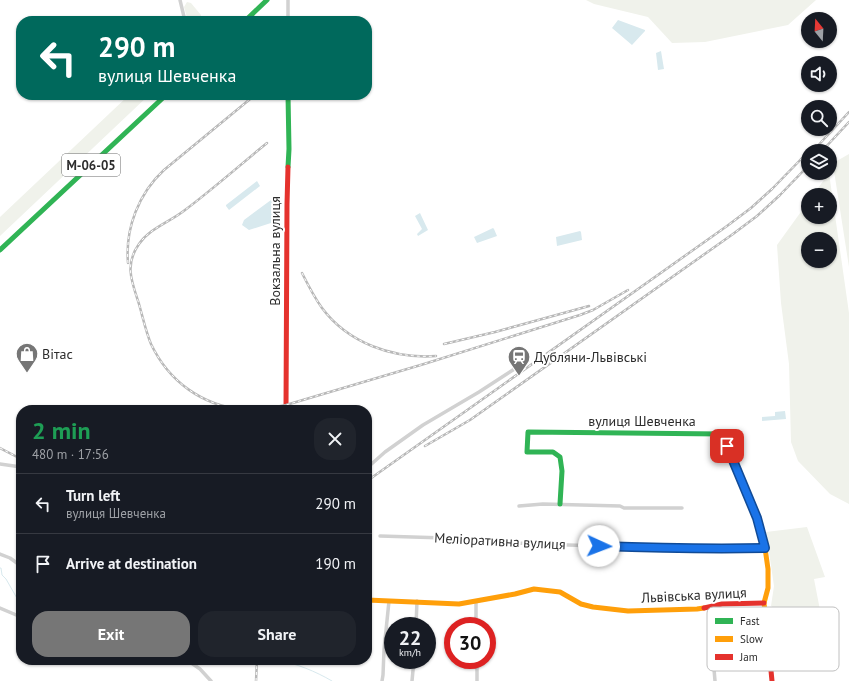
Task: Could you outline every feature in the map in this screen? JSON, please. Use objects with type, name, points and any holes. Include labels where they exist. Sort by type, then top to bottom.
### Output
[{"type":"main road","points":[[250,16],[267,0]]},
{"type":"main road","name":"М-06-05","points":[[0,250],[161,100]]},
{"type":"main road","name":"Вокзальна вулиця","points":[[286,405],[286,281],[289,149],[288,100]]},
{"type":"main road","name":"вулиця Шевченка","points":[[560,504],[562,470],[560,457],[553,452],[527,452],[528,432],[722,434],[757,518],[765,548],[768,568],[768,588],[764,607]]},
{"type":"main road","name":"Львівська вулиця","points":[[372,600],[459,604],[534,590],[544,590],[560,592],[581,604],[593,607],[628,611],[697,609],[722,604],[764,603]]},
{"type":"main road","name":"вулиця Шевченка","points":[[771,671],[772,681]]},
{"type":"street","points":[[180,0],[184,16]]},
{"type":"street","points":[[288,0],[288,16]]},
{"type":"street","points":[[372,464],[423,424],[480,392],[516,368]]},
{"type":"street","points":[[0,464],[16,466]]},
{"type":"street","points":[[519,506],[560,504],[620,506],[624,508],[682,508]]},
{"type":"street","name":"Меліоративна вулиця","points":[[380,536],[478,539],[514,543],[655,548],[765,548]]},
{"type":"street","points":[[0,554],[16,562]]},
{"type":"street","points":[[382,681],[389,601]]},
{"type":"street","points":[[416,617],[417,601]]},
{"type":"street","points":[[476,601],[476,617]]},
{"type":"street","points":[[0,608],[16,615]]},
{"type":"street","points":[[194,665],[211,681]]},
{"type":"street","points":[[412,681],[413,669]]},
{"type":"street","points":[[477,669],[478,681]]},
{"type":"street","points":[[714,671],[715,681]]},
{"type":"shaded area","points":[[586,0],[816,0],[788,25],[705,42],[672,43],[648,17],[594,4]]},
{"type":"shaded area","points":[[187,2],[191,3],[201,16],[187,16],[184,7]]},
{"type":"shaded area","points":[[618,20],[645,31],[632,45],[612,28]]},
{"type":"shaded area","points":[[661,51],[664,69],[658,70],[656,53]]},
{"type":"shaded area","points":[[124,100],[144,100],[0,236],[0,217]]},
{"type":"shaded area","points":[[849,154],[849,267],[835,180],[837,180],[837,161]]},
{"type":"shaded area","points":[[824,180],[830,180],[831,188],[818,188]]},
{"type":"shaded area","points":[[257,181],[260,186],[229,210],[226,205]]},
{"type":"shaded area","points":[[271,200],[276,204],[274,222],[249,230],[242,225],[244,220]]},
{"type":"shaded area","points":[[801,212],[801,224],[836,224],[849,313],[849,504],[830,494],[798,461],[791,442],[789,364],[781,303],[777,245]]},
{"type":"shaded area","points":[[420,213],[428,230],[418,236],[417,234],[422,229],[415,216]]},
{"type":"shaded area","points":[[493,228],[497,236],[477,243],[474,237]]},
{"type":"shaded area","points":[[580,231],[582,240],[557,246],[556,237]]},
{"type":"shaded area","points":[[785,411],[786,419],[762,421],[762,417],[775,416],[775,412]]},
{"type":"shaded area","points":[[807,527],[825,577],[814,579],[819,607],[771,606],[774,586],[766,532]]},
{"type":"waterway","points":[[0,568],[2,575],[16,596]]},
{"type":"waterway","points":[[296,665],[306,668],[332,681]]},
{"type":"railway","points":[[128,263],[131,224],[147,189],[164,170],[249,100]]},
{"type":"railway","points":[[819,144],[849,112]]},
{"type":"railway","points":[[829,144],[849,122]]},
{"type":"railway","points":[[221,405],[201,397],[188,389],[167,370],[158,358],[149,339],[132,281],[132,259],[134,252],[144,238],[195,202],[267,143]]},
{"type":"railway","points":[[372,477],[727,226],[751,208],[801,159]]},
{"type":"railway","points":[[425,446],[470,420],[733,234],[757,216],[801,173]]},
{"type":"railway","points":[[302,273],[322,308],[345,331],[373,346],[388,351],[404,355],[436,356]]},
{"type":"railway","points":[[286,405],[580,315],[593,310],[628,290]]},
{"type":"railway","points":[[444,344],[495,332],[589,306]]},
{"type":"railway","points":[[0,448],[16,456]]},
{"type":"railway","points":[[256,681],[257,665]]},
{"type":"traffic: fast","points":[[250,16],[267,0]]},
{"type":"traffic: fast","points":[[0,250],[161,100]]},
{"type":"traffic: fast","points":[[288,100],[288,167]]},
{"type":"traffic: fast","points":[[560,504],[562,471],[560,457],[553,452],[527,452],[528,432],[722,434],[740,476]]},
{"type":"traffic: slow","points":[[740,476],[757,518],[765,548],[768,569],[768,588],[764,607]]},
{"type":"traffic: slow","points":[[372,600],[459,604],[534,589],[560,592],[581,604],[593,607],[628,611],[704,608]]},
{"type":"traffic: jam","points":[[286,405],[288,167]]},
{"type":"traffic: jam","points":[[708,607],[722,604],[764,603]]},
{"type":"traffic: jam","points":[[771,671],[772,681]]},
{"type":"place","name":"Вітас","points":[[27,374]]},
{"type":"place","name":"Дубляни-Львівські","points":[[519,376]]},
{"type":"route","points":[[599,546],[709,549],[765,548],[757,518],[727,446]]}]
